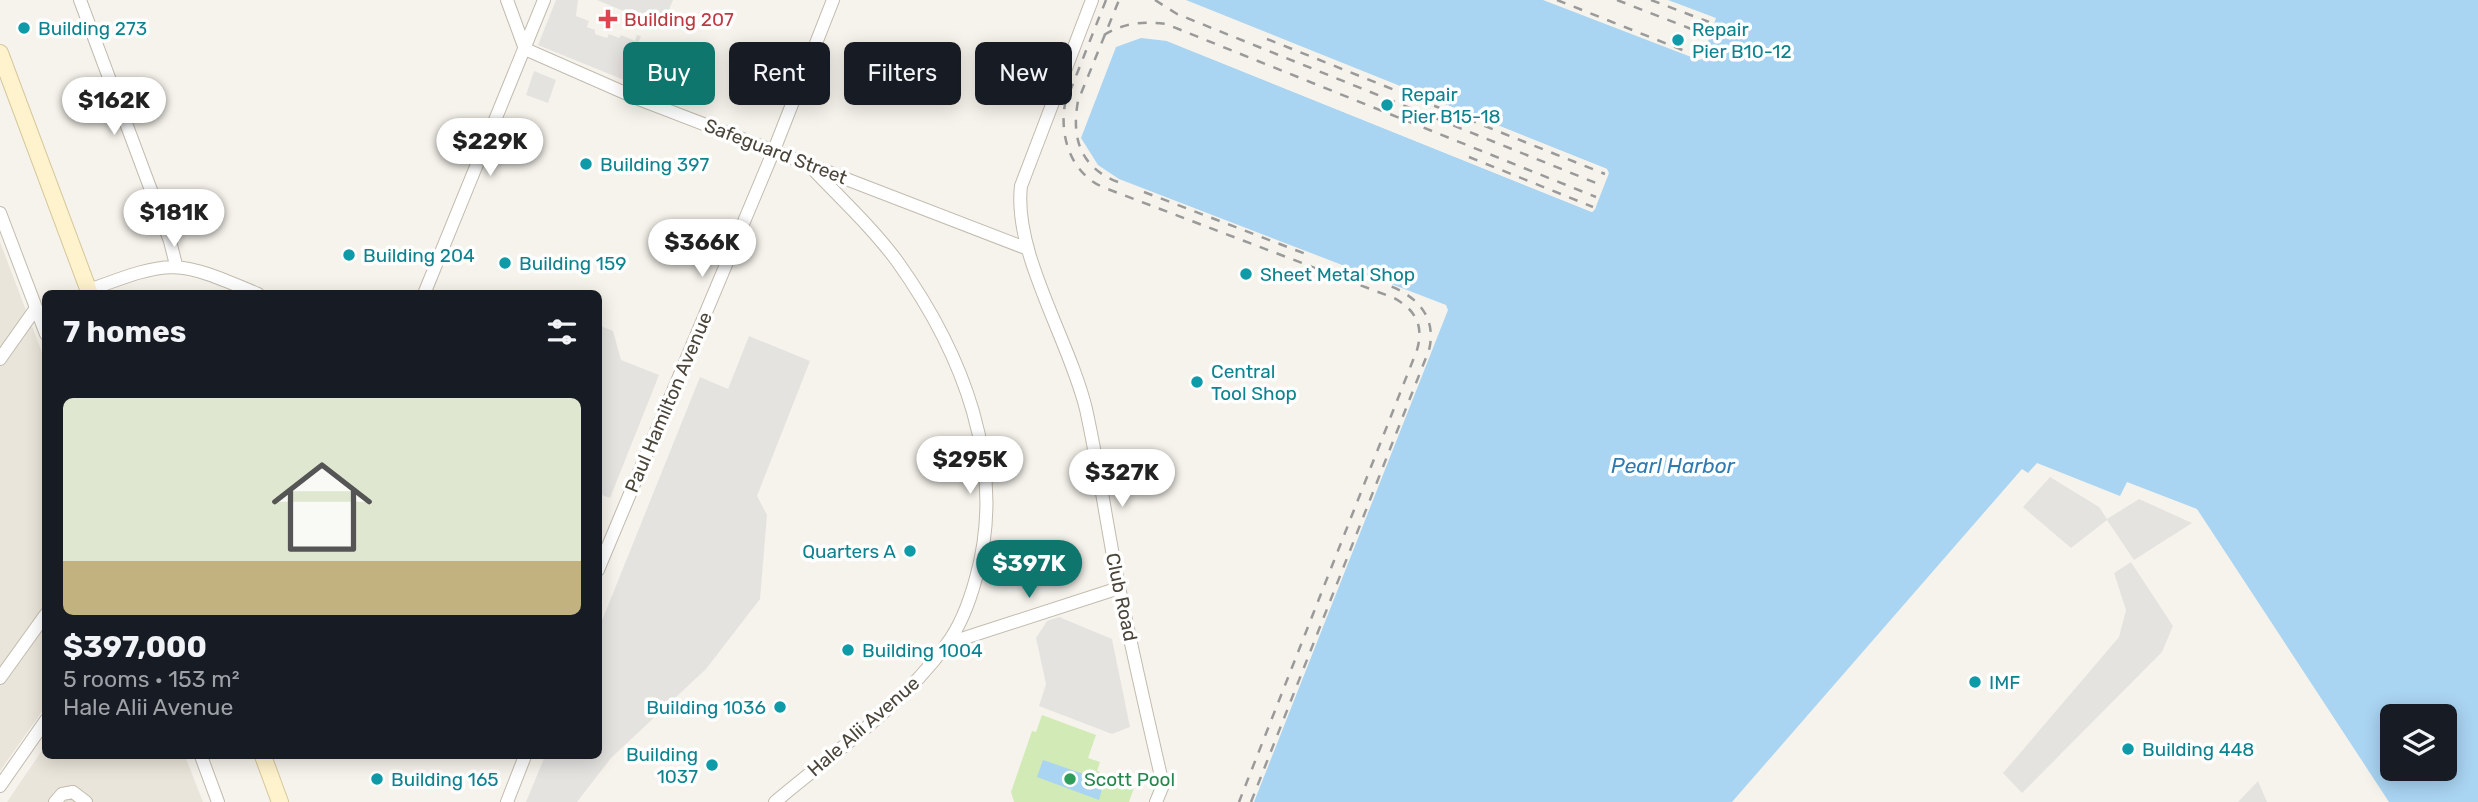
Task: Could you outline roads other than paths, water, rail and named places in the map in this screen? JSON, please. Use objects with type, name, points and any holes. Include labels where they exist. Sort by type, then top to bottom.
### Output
[{"type":"street","points":[[80,0],[170,241],[176,265]]},
{"type":"street","points":[[507,0],[525,49]]},
{"type":"street","points":[[426,290],[544,0]]},
{"type":"street","name":"Paul Hamilton Avenue","points":[[602,560],[774,150],[833,0]]},
{"type":"street","name":"Club Road","points":[[1092,0],[1021,186],[1020,218],[1028,249],[1069,352],[1085,407],[1119,588],[1163,785],[1156,802]]},
{"type":"street","name":"Safeguard Street","points":[[525,49],[641,100],[1028,249]]},
{"type":"street","points":[[0,53],[89,290]]},
{"type":"street","name":"Hale Alii Avenue","points":[[775,802],[906,692],[949,643],[971,596],[987,523],[982,445],[963,377],[933,315],[895,259],[807,163]]},
{"type":"street","points":[[0,213],[42,324]]},
{"type":"street","points":[[95,290],[150,268],[176,265],[202,271],[248,290]]},
{"type":"street","points":[[0,359],[36,308]]},
{"type":"street","points":[[949,643],[1119,588]]},
{"type":"street","points":[[0,678],[42,620]]},
{"type":"street","points":[[0,786],[42,726]]},
{"type":"street","points":[[202,759],[218,802]]},
{"type":"street","points":[[264,759],[280,802]]},
{"type":"street","points":[[507,802],[524,759]]},
{"type":"street","points":[[55,802],[67,792],[78,794],[86,802]]},
{"type":"water","name":"Pearl Harbor","points":[[1186,0],[1543,0],[1699,60],[1702,59],[1716,18],[1668,0],[2478,0],[2478,802],[2389,802],[2197,509],[2127,482],[2120,496],[2037,463],[2028,473],[2022,469],[1732,802],[1254,802],[1448,310],[1446,305],[1119,179],[1098,165],[1081,138],[1116,47],[1141,38],[1167,41],[1592,212],[1607,169]]},
{"type":"water","name":"Scott Pool","points":[[1043,760],[1104,781],[1099,800],[1037,777]]},
{"type":"railway","points":[[1106,0],[1065,104],[1066,142],[1076,165],[1084,174],[1105,188],[1394,298],[1413,313],[1419,326],[1417,350],[1239,802]]},
{"type":"railway","points":[[1118,182],[1095,169],[1087,160],[1078,140],[1076,115],[1078,101],[1119,0]]},
{"type":"railway","points":[[1155,0],[1177,14],[1601,185]]},
{"type":"railway","points":[[1557,0],[1700,57]]},
{"type":"railway","points":[[1617,0],[1704,34]]},
{"type":"railway","points":[[1651,0],[1709,22]]},
{"type":"railway","points":[[1104,35],[1134,24],[1166,24],[1596,197]]},
{"type":"railway","points":[[1267,39],[1605,174]]},
{"type":"railway","points":[[1469,157],[1593,207]]},
{"type":"railway","points":[[1144,192],[1311,256]]},
{"type":"railway","points":[[1251,802],[1429,350],[1430,328],[1423,310],[1409,296],[1390,286]]},
{"type":"place","name":"Building 207","points":[[608,19]]},
{"type":"place","name":"Building 273","points":[[24,28]]},
{"type":"place","name":"Repair Pier B10-12","points":[[1678,40]]},
{"type":"place","name":"Repair Pier B15-18","points":[[1387,105]]},
{"type":"place","name":"Building 397","points":[[586,164]]},
{"type":"place","name":"Building 204","points":[[349,255]]},
{"type":"place","name":"Building 159","points":[[505,263]]},
{"type":"place","name":"Sheet Metal Shop","points":[[1246,274]]},
{"type":"place","name":"Central Tool Shop","points":[[1197,382]]},
{"type":"place","name":"Quarters A","points":[[910,551]]},
{"type":"place","name":"Building 1004","points":[[848,650]]},
{"type":"place","name":"IMF","points":[[1975,682]]},
{"type":"place","name":"Building 1036","points":[[780,707]]},
{"type":"place","name":"Building 448","points":[[2128,749]]},
{"type":"place","name":"Building 1037","points":[[712,765]]},
{"type":"place","name":"Building 165","points":[[377,779]]},
{"type":"place","name":"Scott Pool","points":[[1070,779]]}]
